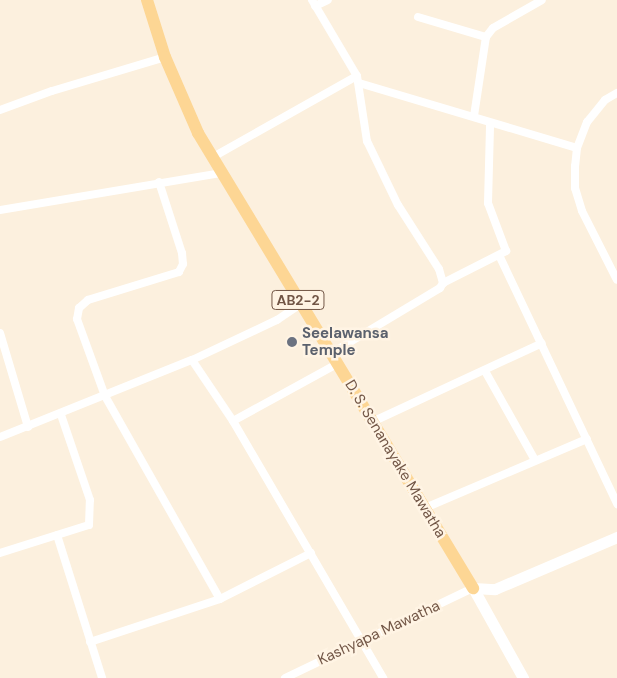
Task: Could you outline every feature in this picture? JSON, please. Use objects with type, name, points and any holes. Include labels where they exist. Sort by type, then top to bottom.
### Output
[{"type":"main road","name":"D. S. Senanayake Mawatha","points":[[147,0],[165,57],[185,104],[222,173],[473,588],[523,678]]},
{"type":"main road","points":[[473,588],[495,589],[617,537]]},
{"type":"street","points":[[328,0],[314,3],[358,79],[362,121],[367,141],[398,205],[439,269],[443,283]]},
{"type":"street","points":[[474,116],[486,37],[493,28],[542,0]]},
{"type":"street","points":[[418,17],[486,37]]},
{"type":"street","points":[[0,110],[52,91],[165,57]]},
{"type":"street","points":[[214,157],[358,79],[474,116],[490,125],[577,148]]},
{"type":"street","points":[[617,93],[595,110],[577,148],[575,188],[582,211],[617,280]]},
{"type":"street","points":[[233,421],[333,359],[440,288],[443,283],[506,252],[488,203],[490,125]]},
{"type":"street","points":[[0,210],[222,173]]},
{"type":"street","points":[[159,182],[182,253],[183,264],[179,272],[88,300],[79,308],[77,319],[105,396],[220,599]]},
{"type":"street","points":[[499,255],[617,504]]},
{"type":"street","points":[[0,437],[61,415],[192,360],[277,320],[301,304]]},
{"type":"street","points":[[0,333],[28,427]]},
{"type":"street","points":[[372,422],[542,343]]},
{"type":"street","points":[[192,360],[233,421],[382,678]]},
{"type":"street","points":[[485,371],[535,460]]},
{"type":"street","points":[[0,553],[89,525],[90,500],[61,415]]},
{"type":"street","points":[[425,508],[587,439]]},
{"type":"street","points":[[57,535],[102,678]]},
{"type":"street","points":[[90,642],[220,599],[311,553]]},
{"type":"street","name":"Kashyapa Mawatha","points":[[285,678],[359,640],[473,588]]},
{"type":"place","name":"Seelawansa Temple","points":[[292,342]]}]
